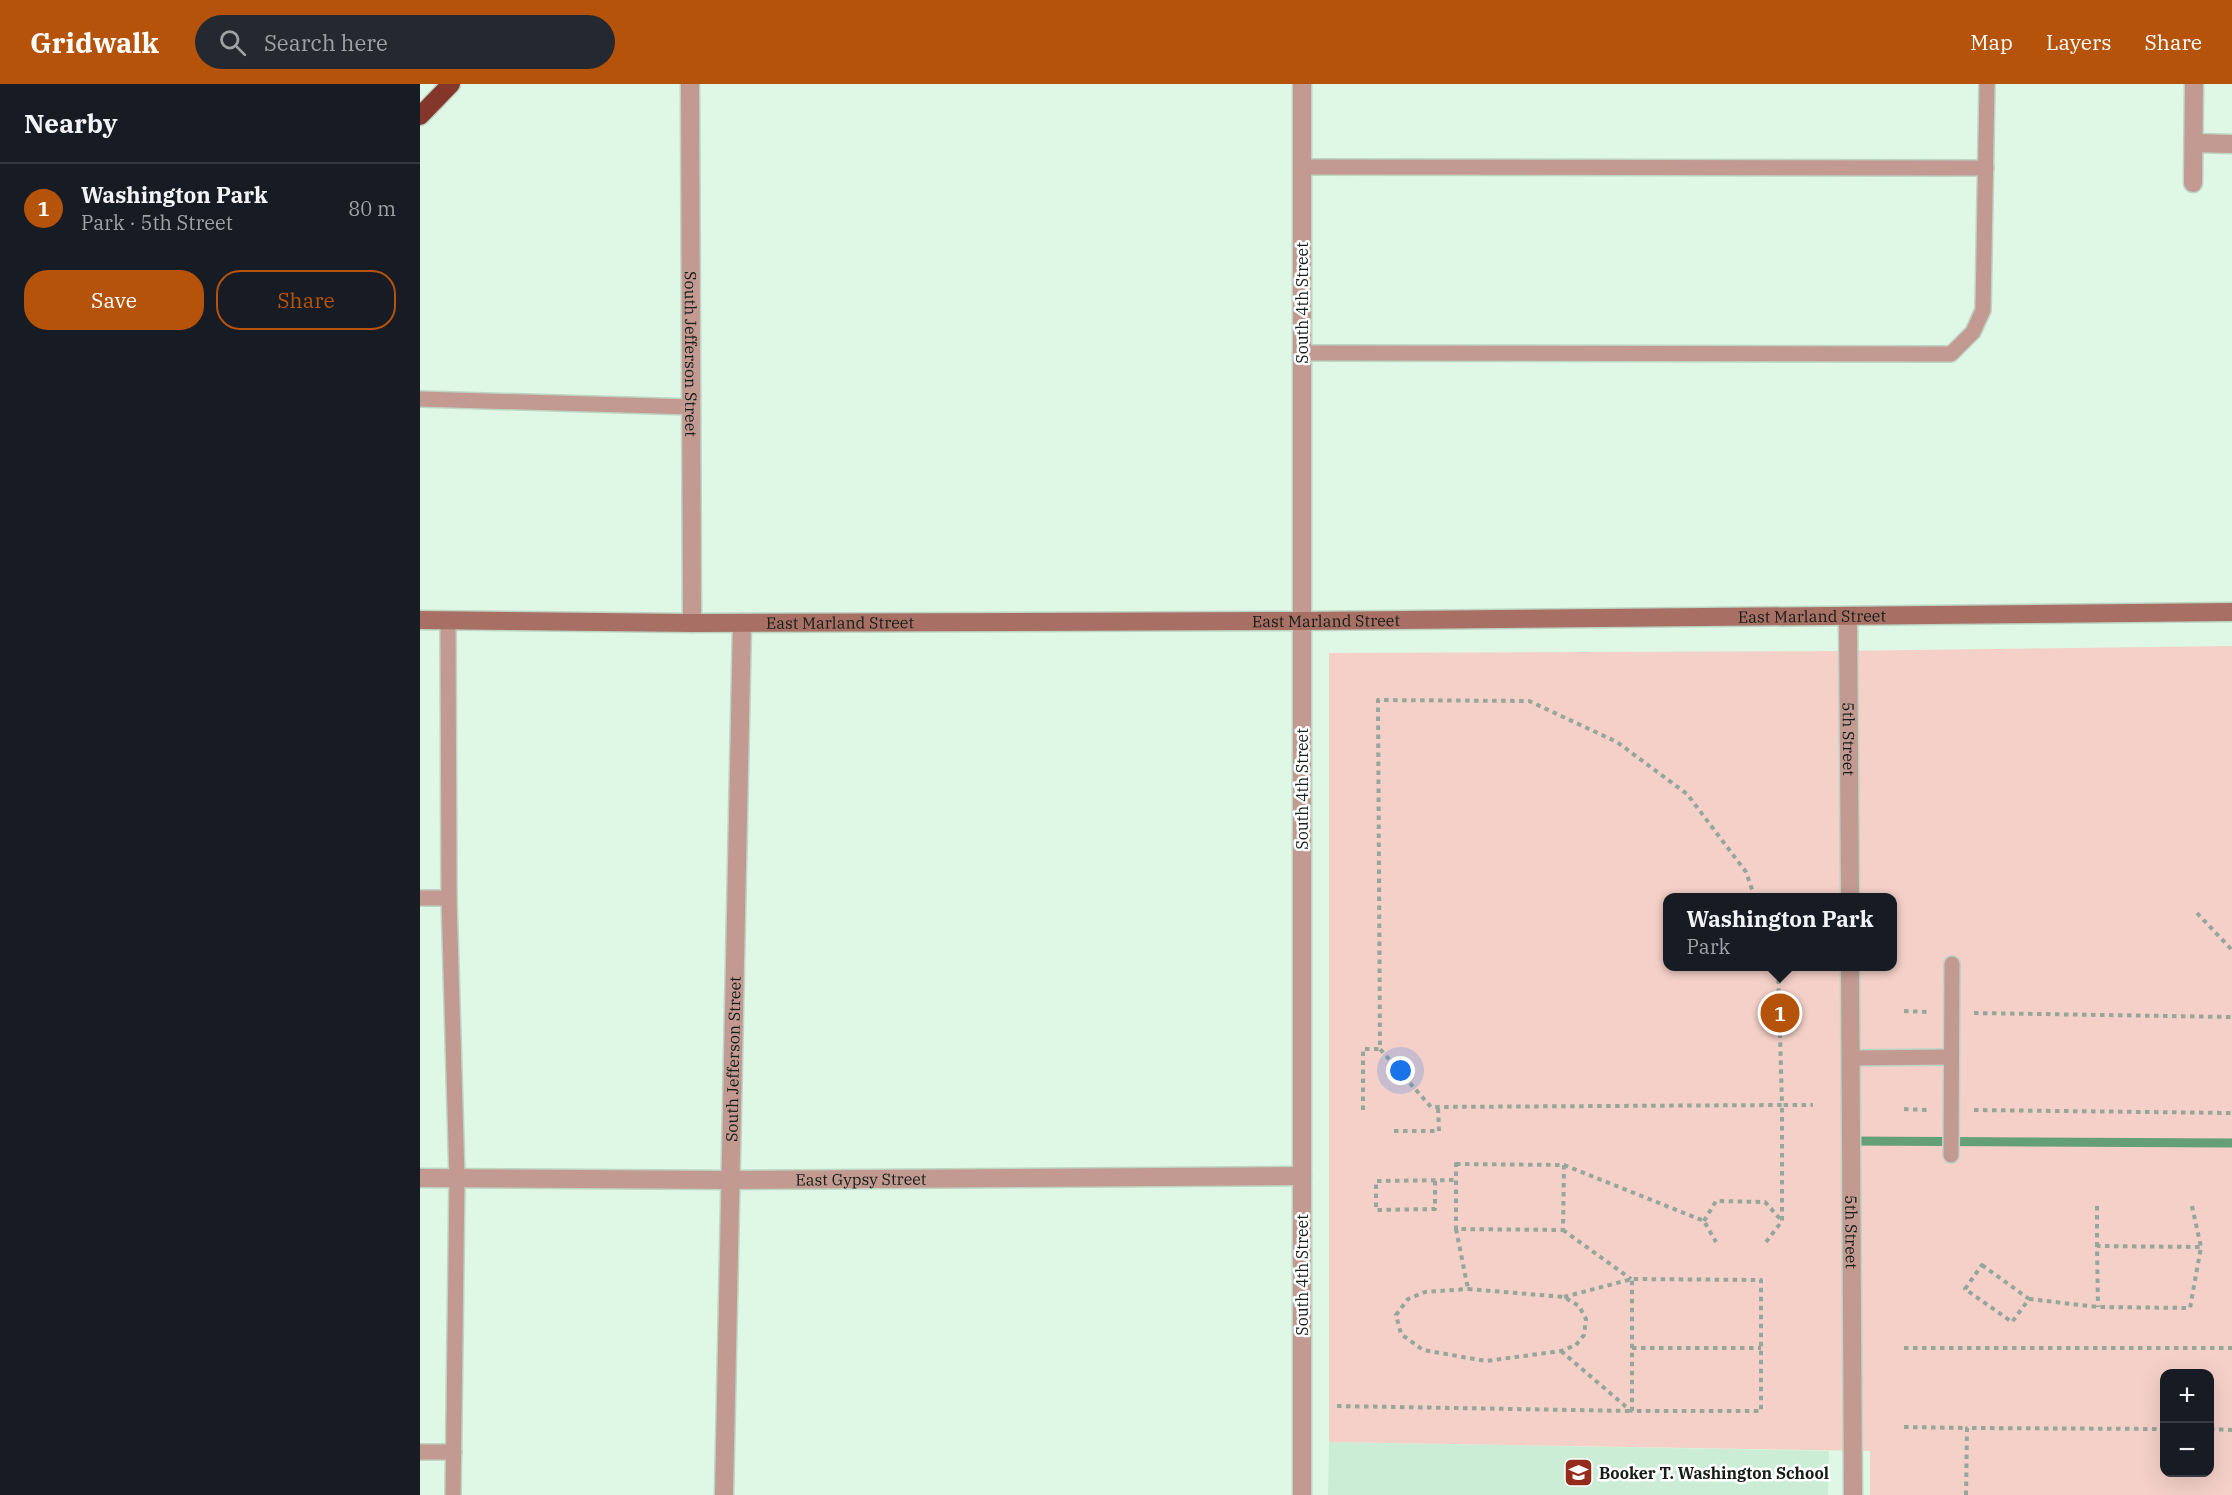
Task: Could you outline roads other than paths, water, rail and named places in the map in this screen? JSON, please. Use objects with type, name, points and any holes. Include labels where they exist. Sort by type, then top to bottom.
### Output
[{"type":"highway","points":[[420,116],[451,84]]},
{"type":"street","name":"South Jefferson Street","points":[[690,84],[692,623]]},
{"type":"street","name":"South 4th Street","points":[[1302,84],[1302,1495]]},
{"type":"street","points":[[2193,183],[2194,84]]},
{"type":"street","points":[[2194,143],[2232,144]]},
{"type":"street","name":"East Marland Street","points":[[420,620],[692,623],[1302,621],[2232,612]]},
{"type":"street","name":"5th Street","points":[[1848,617],[1850,893]]},
{"type":"street","name":"South Jefferson Street","points":[[724,1495],[742,623]]},
{"type":"street","name":"5th Street","points":[[1850,971],[1853,1495]]},
{"type":"street","name":"East Gypsy Street","points":[[420,1178],[730,1180],[1302,1176]]},
{"type":"lane","points":[[1302,353],[1951,354],[1973,332],[1983,310],[1987,84]]},
{"type":"lane","points":[[1302,167],[1986,168]]},
{"type":"lane","points":[[420,399],[691,407]]},
{"type":"lane","points":[[448,621],[449,898],[457,1178],[453,1495]]},
{"type":"lane","points":[[420,898],[449,898]]},
{"type":"lane","points":[[1951,1155],[1952,964]]},
{"type":"lane","points":[[1850,1058],[1952,1057]]},
{"type":"lane","points":[[420,1452],[454,1452]]},
{"type":"waterway","points":[[1851,1141],[2232,1143]]},
{"type":"place","name":"Washington Park","points":[[1780,1013]]},
{"type":"place","name":"Booker T. Washington School","points":[[1578,1473]]}]
